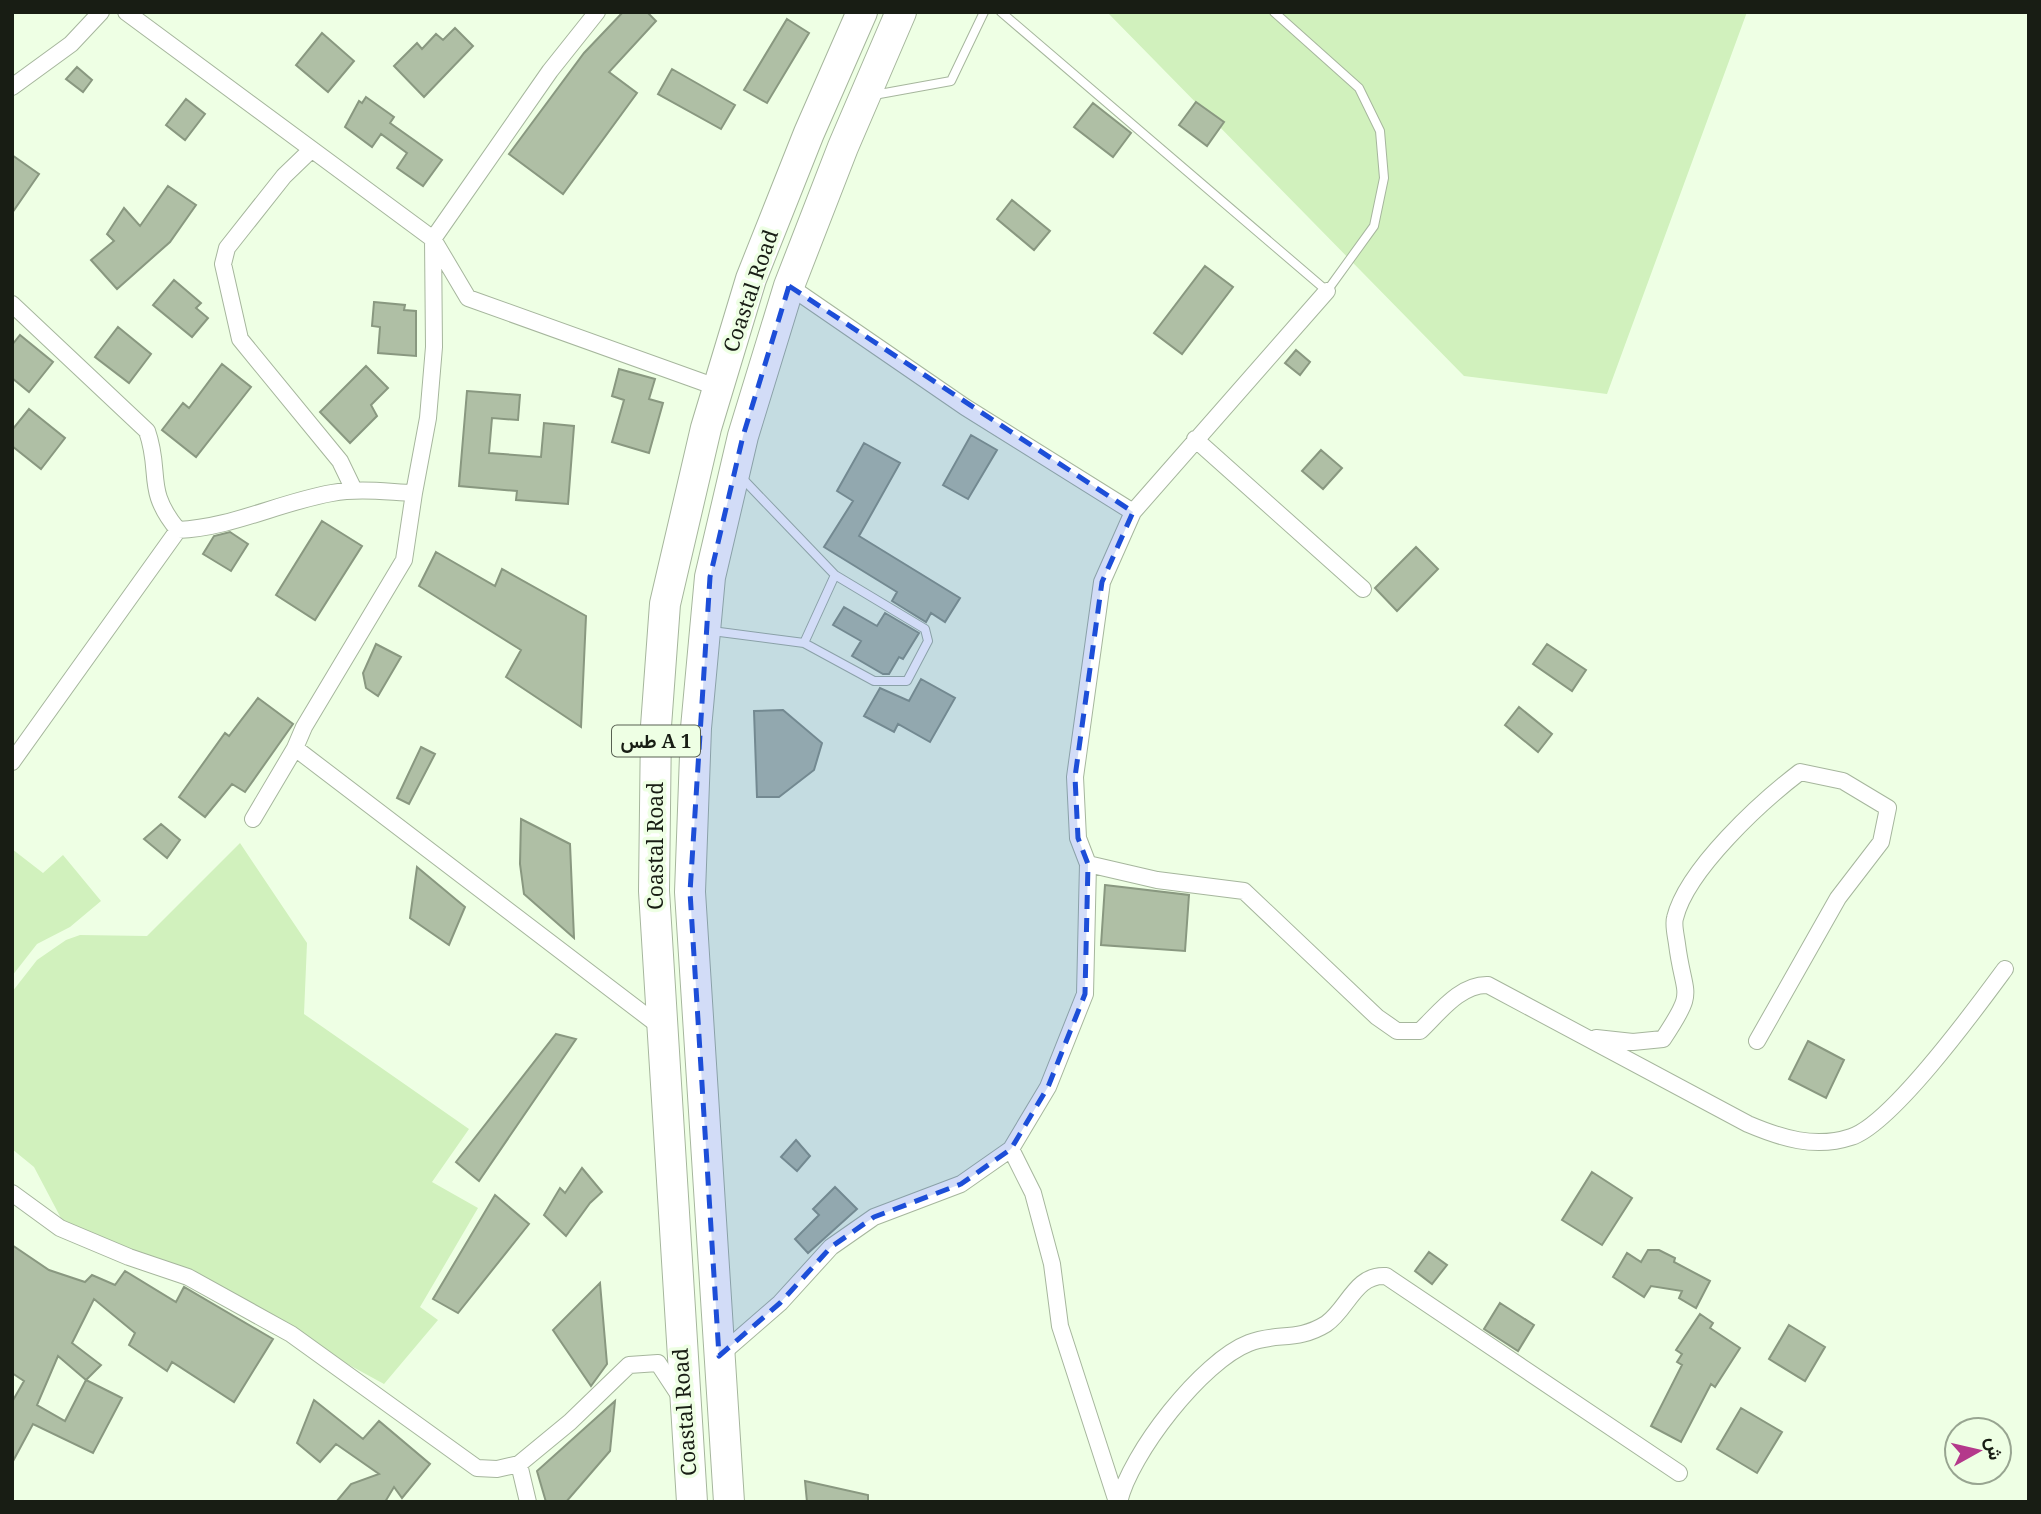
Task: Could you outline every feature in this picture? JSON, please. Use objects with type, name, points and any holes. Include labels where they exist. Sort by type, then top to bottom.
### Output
[{"type":"highway","name":"Coastal Road","points":[[692,1502],[662,1028],[655,864],[656,726],[665,604],[719,388],[751,279],[809,133],[862,12]]},
{"type":"highway","name":"Coastal Road","points":[[729,1502],[690,892],[696,728],[710,577],[735,471],[789,286],[901,12]]},
{"type":"street","points":[[12,87],[39,70],[71,44],[101,12]]},
{"type":"street","points":[[127,12],[433,239],[468,298],[719,388]]},
{"type":"street","points":[[253,819],[295,748],[303,727],[404,560],[428,418],[433,359],[433,239],[550,71],[597,12]]},
{"type":"street","points":[[311,150],[284,176],[227,248],[223,264],[240,338],[340,461],[354,490]]},
{"type":"street","points":[[789,286],[965,407],[1133,512]]},
{"type":"street","points":[[719,1356],[780,1303],[831,1247],[874,1217],[961,1184],[1011,1149],[1048,1087],[1085,994],[1088,864],[1078,838],[1075,778],[1102,582],[1133,512],[1327,290]]},
{"type":"street","points":[[12,304],[147,431],[153,449],[153,479],[161,509],[178,530]]},
{"type":"street","points":[[1195,439],[1363,589]]},
{"type":"street","points":[[12,762],[178,530],[208,527],[331,493],[354,490],[414,493]]},
{"type":"street","points":[[295,748],[662,1028]]},
{"type":"street","points":[[1587,1037],[1633,1042],[1663,1039],[1685,1005],[1687,984],[1678,954],[1674,919],[1690,886],[1726,840],[1766,798],[1800,772],[1843,781],[1888,808],[1881,842],[1838,898],[1757,1041]]},
{"type":"street","points":[[1088,864],[1157,880],[1244,891],[1347,990],[1397,1031],[1420,1031],[1446,1006],[1477,985],[1488,985],[1781,1138],[1810,1142],[1852,1137],[1874,1123],[1923,1075],[2005,969]]},
{"type":"street","points":[[1011,1149],[1032,1193],[1052,1264],[1060,1326],[1118,1502]]},
{"type":"street","points":[[12,1193],[60,1228],[129,1257],[188,1277],[292,1334],[477,1468],[497,1469],[519,1464],[570,1422],[629,1365],[659,1363],[684,1403]]},
{"type":"street","points":[[1118,1502],[1123,1484],[1145,1445],[1202,1378],[1248,1343],[1289,1338],[1329,1322],[1366,1280],[1376,1276],[1386,1276],[1446,1314],[1679,1473]]},
{"type":"street","points":[[519,1464],[528,1502]]},
{"type":"lane","points":[[864,97],[951,81],[984,12]]},
{"type":"lane","points":[[1001,12],[1327,290],[1374,226],[1384,178],[1380,131],[1359,88],[1274,12]]},
{"type":"lane","points":[[705,630],[804,643],[874,681],[907,681],[928,641],[925,629],[835,575],[735,471]]},
{"type":"lane","points":[[804,643],[835,575]]},
{"type":"highlighted area","points":[[789,286],[1133,512],[1102,582],[1075,777],[1078,838],[1088,864],[1085,994],[1048,1087],[1011,1149],[961,1184],[874,1217],[831,1247],[780,1303],[719,1356],[690,892],[710,577],[743,436]]},
{"type":"green space","points":[[1107,12],[1747,12],[1607,394],[1464,376]]},
{"type":"green space","points":[[240,843],[307,943],[304,1014],[469,1129],[432,1182],[478,1208],[420,1307],[438,1320],[384,1384],[199,1283],[63,1222],[34,1167],[12,1149],[12,992],[37,960],[66,940],[80,935],[147,936]]},
{"type":"green space","points":[[12,849],[43,873],[63,855],[101,901],[70,927],[37,944],[12,976]]},
{"type":"building","points":[[623,12],[647,12],[656,21],[609,72],[637,93],[563,194],[509,154],[584,53]]},
{"type":"building","points":[[787,19],[809,33],[767,103],[744,90]]},
{"type":"building","points":[[455,28],[473,46],[424,97],[394,66],[417,43],[422,49],[436,34],[443,40]]},
{"type":"building","points":[[322,33],[354,61],[328,92],[296,65]]},
{"type":"building","points":[[77,67],[92,80],[83,92],[66,79]]},
{"type":"building","points":[[672,69],[735,105],[721,129],[658,94]]},
{"type":"building","points":[[366,97],[394,117],[390,123],[442,160],[423,186],[397,168],[407,153],[381,134],[372,147],[345,127],[359,101],[362,103]]},
{"type":"building","points":[[186,99],[205,114],[185,140],[166,125]]},
{"type":"building","points":[[1196,102],[1224,122],[1207,146],[1179,125]]},
{"type":"building","points":[[1093,103],[1131,133],[1113,157],[1074,127]]},
{"type":"building","points":[[12,155],[39,174],[12,213]]},
{"type":"building","points":[[168,186],[196,205],[170,242],[117,289],[91,260],[114,241],[107,234],[124,208],[140,226]]},
{"type":"building","points":[[1012,200],[1050,231],[1034,250],[997,219]]},
{"type":"building","points":[[1205,266],[1233,287],[1182,354],[1154,333]]},
{"type":"building","points":[[174,280],[201,303],[196,308],[208,318],[192,337],[153,305]]},
{"type":"building","points":[[374,302],[405,305],[404,310],[416,311],[416,356],[378,353],[380,327],[372,326]]},
{"type":"building","points":[[118,327],[151,354],[129,383],[95,357]]},
{"type":"building","points":[[20,335],[53,362],[29,392],[12,378],[12,345]]},
{"type":"building","points":[[1296,350],[1310,362],[1300,375],[1285,363]]},
{"type":"building","points":[[222,364],[251,387],[196,457],[162,430],[183,403],[189,408]]},
{"type":"building","points":[[366,366],[388,388],[371,405],[377,416],[350,443],[320,412]]},
{"type":"building","points":[[619,369],[655,379],[649,399],[663,403],[649,453],[612,442],[624,400],[612,396]]},
{"type":"building","points":[[467,391],[520,395],[518,420],[492,418],[489,453],[541,457],[544,423],[574,426],[568,504],[516,500],[517,491],[459,486]]},
{"type":"building","points":[[29,409],[65,438],[41,469],[12,446],[12,430]]},
{"type":"building","points":[[971,435],[997,450],[968,499],[943,485]]},
{"type":"building","points":[[864,443],[900,463],[859,536],[960,598],[945,622],[931,613],[926,622],[892,601],[897,592],[824,547],[853,501],[837,491]]},
{"type":"building","points":[[1321,450],[1342,468],[1323,489],[1302,471]]},
{"type":"building","points":[[322,521],[362,546],[315,620],[276,595]]},
{"type":"building","points":[[230,532],[248,544],[231,571],[203,554],[214,536]]},
{"type":"building","points":[[1416,547],[1438,569],[1397,611],[1375,588]]},
{"type":"building","points":[[436,552],[495,586],[502,569],[586,616],[581,727],[506,677],[521,650],[419,586]]},
{"type":"building","points":[[844,607],[877,626],[885,613],[919,633],[903,659],[899,657],[889,674],[883,674],[852,656],[861,641],[833,625]]},
{"type":"building","points":[[376,644],[401,657],[378,696],[366,688],[363,673]]},
{"type":"building","points":[[1547,644],[1586,670],[1572,691],[1533,664]]},
{"type":"building","points":[[921,679],[955,698],[930,742],[898,724],[894,732],[864,716],[880,688],[909,701]]},
{"type":"building","points":[[258,698],[293,724],[245,792],[232,784],[205,817],[179,797],[225,733],[229,736]]},
{"type":"building","points":[[1519,707],[1552,734],[1538,752],[1505,725]]},
{"type":"building","points":[[783,710],[822,743],[814,770],[779,797],[757,797],[754,711]]},
{"type":"building","points":[[421,747],[435,754],[409,804],[397,798]]},
{"type":"building","points":[[521,819],[570,844],[574,938],[524,894],[520,864]]},
{"type":"building","points":[[161,824],[180,840],[167,858],[144,839]]},
{"type":"building","points":[[417,867],[465,907],[449,945],[410,918]]},
{"type":"building","points":[[1105,885],[1189,895],[1185,951],[1101,945]]},
{"type":"building","points":[[556,1034],[576,1039],[479,1181],[456,1162]]},
{"type":"building","points":[[1808,1041],[1844,1060],[1826,1098],[1789,1079]]},
{"type":"building","points":[[796,1140],[810,1156],[797,1171],[781,1157]]},
{"type":"building","points":[[582,1168],[602,1192],[590,1203],[566,1236],[544,1215],[560,1188],[565,1193]]},
{"type":"building","points":[[1592,1172],[1632,1198],[1602,1245],[1562,1220]]},
{"type":"building","points":[[835,1187],[857,1209],[808,1253],[795,1239],[819,1215],[813,1209]]},
{"type":"building","points":[[495,1195],[529,1224],[458,1313],[433,1299]]},
{"type":"building","points":[[12,1245],[49,1270],[85,1282],[92,1275],[115,1285],[125,1271],[176,1302],[184,1287],[273,1339],[234,1402],[172,1362],[167,1371],[129,1345],[135,1333],[94,1299],[72,1343],[101,1365],[86,1380],[122,1398],[93,1453],[33,1424],[12,1463],[12,1402],[24,1381],[12,1373]],"holes":[[[58,1356],[86,1380],[65,1421],[37,1405]]]},
{"type":"building","points":[[1648,1250],[1659,1250],[1675,1258],[1674,1262],[1710,1281],[1696,1308],[1679,1298],[1682,1291],[1651,1286],[1644,1297],[1613,1277],[1627,1253],[1641,1262]]},
{"type":"building","points":[[1429,1252],[1447,1265],[1432,1284],[1415,1271]]},
{"type":"building","points":[[600,1283],[607,1364],[591,1386],[553,1330]]},
{"type":"building","points":[[1500,1303],[1534,1325],[1518,1351],[1484,1329]]},
{"type":"building","points":[[1700,1314],[1713,1323],[1710,1328],[1740,1348],[1715,1387],[1711,1384],[1681,1442],[1651,1426],[1682,1365],[1677,1362],[1682,1354],[1676,1350]]},
{"type":"building","points":[[1789,1325],[1825,1347],[1805,1381],[1769,1359]]},
{"type":"building","points":[[314,1400],[363,1439],[379,1421],[430,1464],[402,1498],[394,1487],[385,1502],[336,1502],[351,1484],[379,1474],[336,1444],[320,1462],[297,1443]]},
{"type":"building","points":[[615,1401],[610,1451],[566,1502],[546,1502],[537,1471]]},
{"type":"building","points":[[1741,1408],[1782,1432],[1757,1473],[1717,1449]]},
{"type":"building","points":[[805,1481],[868,1495],[868,1502],[807,1502]]}]
